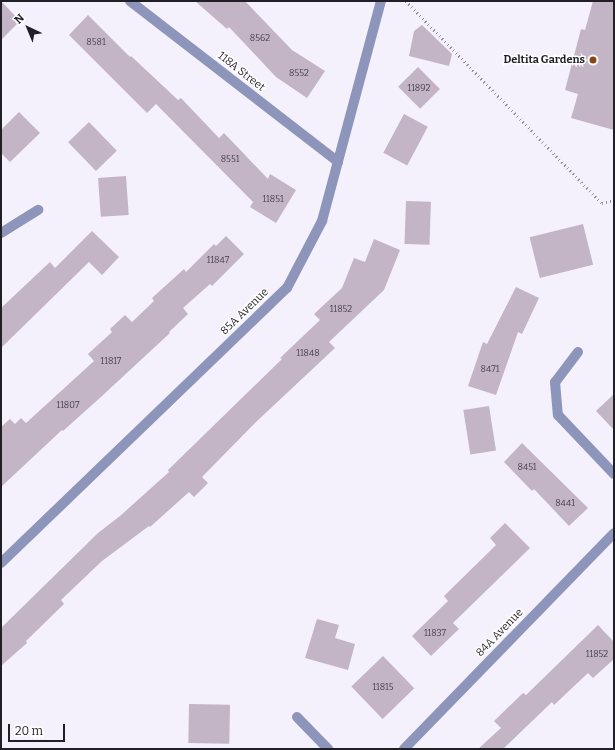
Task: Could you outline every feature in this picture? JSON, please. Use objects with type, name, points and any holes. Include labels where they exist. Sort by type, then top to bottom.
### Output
[{"type":"street","name":"118A Street","points":[[130,1],[338,162]]},
{"type":"street","name":"85A Avenue","points":[[1,563],[287,288],[322,221],[381,1]]},
{"type":"street","points":[[1,234],[38,210]]},
{"type":"street","points":[[578,352],[555,382],[558,415],[614,474]]},
{"type":"street","name":"84A Avenue","points":[[404,749],[614,533]]},
{"type":"street","points":[[297,717],[328,749]]},
{"type":"path","points":[[406,1],[602,203],[614,200]]},
{"type":"building","points":[[1,1],[20,21],[1,40]]},
{"type":"building","points":[[195,1],[245,1],[292,50],[325,71],[307,98],[276,77],[229,27],[227,29]]},
{"type":"building","name":"Deltita Gardens","points":[[593,1],[614,1],[614,130],[571,118],[578,94],[565,90],[581,29],[585,30]]},
{"type":"building","points":[[88,15],[130,57],[131,56],[178,100],[181,98],[219,138],[224,133],[268,179],[270,174],[296,190],[276,223],[250,207],[253,202],[156,104],[147,113],[69,35]]},
{"type":"building","points":[[422,25],[452,54],[449,66],[409,56],[414,31]]},
{"type":"building","points":[[418,67],[440,89],[420,109],[398,87]]},
{"type":"building","points":[[19,112],[40,133],[10,162],[1,153],[1,130]]},
{"type":"building","points":[[404,114],[428,127],[407,166],[383,153]]},
{"type":"building","points":[[89,122],[117,151],[96,171],[68,142]]},
{"type":"building","points":[[126,176],[129,215],[101,217],[98,178]]},
{"type":"building","points":[[406,201],[431,202],[429,245],[404,244]]},
{"type":"building","points":[[583,224],[593,265],[540,278],[530,237]]},
{"type":"building","points":[[92,231],[119,257],[102,275],[89,262],[1,348],[1,308],[50,262],[55,268]]},
{"type":"building","points":[[226,236],[244,254],[212,286],[210,284],[183,308],[188,314],[169,332],[170,333],[1,487],[1,427],[10,419],[15,424],[21,418],[26,423],[94,361],[88,354],[112,332],[110,329],[125,315],[132,322],[154,301],[152,298],[184,269],[186,272],[214,244],[216,246]]},
{"type":"building","points":[[374,239],[400,250],[384,290],[329,342],[335,348],[256,422],[202,477],[208,483],[194,497],[189,492],[150,527],[149,526],[102,561],[61,600],[64,604],[26,641],[27,643],[1,666],[1,628],[98,533],[120,516],[169,472],[168,470],[320,320],[314,314],[342,288],[354,258],[365,262]]},
{"type":"building","points":[[516,287],[539,298],[522,334],[518,332],[496,395],[468,386],[483,342],[487,344]]},
{"type":"building","points":[[614,394],[614,430],[596,411]]},
{"type":"building","points":[[489,406],[496,450],[470,455],[463,410]]},
{"type":"building","points":[[522,443],[588,508],[569,526],[534,489],[532,491],[504,462]]},
{"type":"building","points":[[505,523],[530,548],[453,623],[459,629],[431,656],[412,636],[448,601],[444,596],[496,545],[490,538]]},
{"type":"building","points":[[317,619],[339,625],[335,638],[355,644],[348,670],[305,658]]},
{"type":"building","points":[[598,625],[614,642],[614,659],[593,678],[588,673],[554,705],[552,702],[503,749],[478,749],[501,728],[494,721],[523,693],[526,695]]},
{"type":"building","points":[[383,656],[414,688],[383,719],[351,687]]},
{"type":"building","points":[[189,704],[230,705],[229,744],[188,743]]},
{"type":"place","name":"Deltita Gardens","points":[[593,60]]}]
